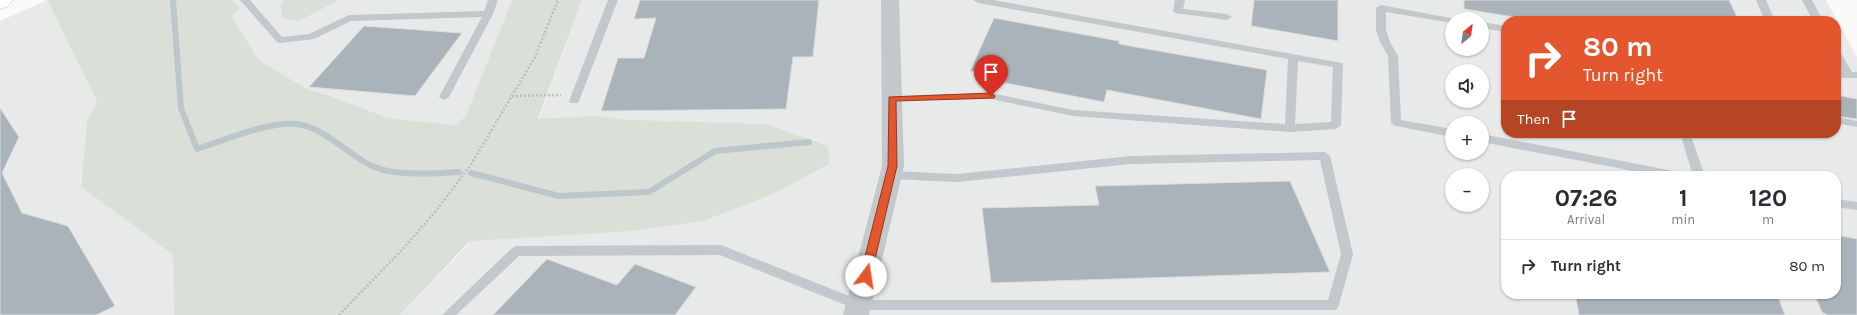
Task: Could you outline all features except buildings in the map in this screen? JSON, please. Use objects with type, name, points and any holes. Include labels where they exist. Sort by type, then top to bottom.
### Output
[{"type":"main road","points":[[0,3],[5,0]]},
{"type":"street","points":[[857,310],[893,166],[890,0]]},
{"type":"lane","points":[[444,97],[494,0]]},
{"type":"lane","points":[[575,98],[613,0]]},
{"type":"lane","points":[[892,99],[991,96],[1073,113],[1290,128],[1336,125],[1338,65],[978,0]]},
{"type":"lane","points":[[1180,0],[1178,11],[1226,17]]},
{"type":"lane","points":[[1761,0],[1768,16]]},
{"type":"lane","points":[[1807,0],[1815,16]]},
{"type":"lane","points":[[247,1],[280,40],[311,37],[349,18],[488,14]]},
{"type":"lane","points":[[1445,18],[1378,4],[1381,30],[1385,42],[1393,56],[1396,123],[1445,132]]},
{"type":"lane","points":[[1489,26],[1501,28]]},
{"type":"lane","points":[[1290,128],[1293,57]]},
{"type":"lane","points":[[1841,59],[1853,75]]},
{"type":"lane","points":[[1841,75],[1853,75]]},
{"type":"lane","points":[[1841,121],[1857,124]]},
{"type":"lane","points":[[1687,138],[1697,171]]},
{"type":"lane","points":[[1489,139],[1653,171]]},
{"type":"lane","points":[[448,315],[516,251],[721,250],[857,310],[1333,305],[1346,254],[1325,156],[1131,160],[957,178],[891,175]]},
{"type":"lane","points":[[1841,204],[1857,206]]},
{"type":"path","points":[[339,315],[388,266],[449,194],[472,163],[540,46],[558,0]]},
{"type":"path","points":[[512,96],[575,98]]},
{"type":"shaded area","points":[[47,0],[97,101],[87,120],[81,187],[173,255],[174,315],[0,315],[0,21]]},
{"type":"shaded area","points":[[47,0],[232,0],[240,8],[232,17],[259,60],[305,88],[339,99],[388,118],[456,125],[466,115],[512,0],[582,0],[538,119],[593,116],[632,120],[766,124],[828,146],[829,164],[773,194],[703,221],[631,231],[470,241],[400,315],[174,315],[173,255],[81,187],[87,120],[97,101]]},
{"type":"shaded area","points":[[232,0],[512,0],[466,115],[456,125],[388,118],[339,99],[305,88],[259,60],[232,17],[240,8]]},
{"type":"shaded area","points":[[285,0],[339,0],[299,21],[282,18],[281,5]]},
{"type":"shaded area","points":[[582,0],[1826,0],[1835,16],[1501,16],[1501,138],[1841,138],[1841,28],[1857,57],[1857,315],[400,315],[467,246],[540,116]]},
{"type":"waterway","points":[[173,0],[181,108],[197,149],[260,128],[274,125],[297,124],[315,129],[324,134],[366,163],[376,168],[411,174],[459,172]]},
{"type":"waterway","points":[[471,173],[559,196],[649,192],[715,151],[809,142]]},
{"type":"route","points":[[866,276],[893,166],[892,99],[991,96]]}]
